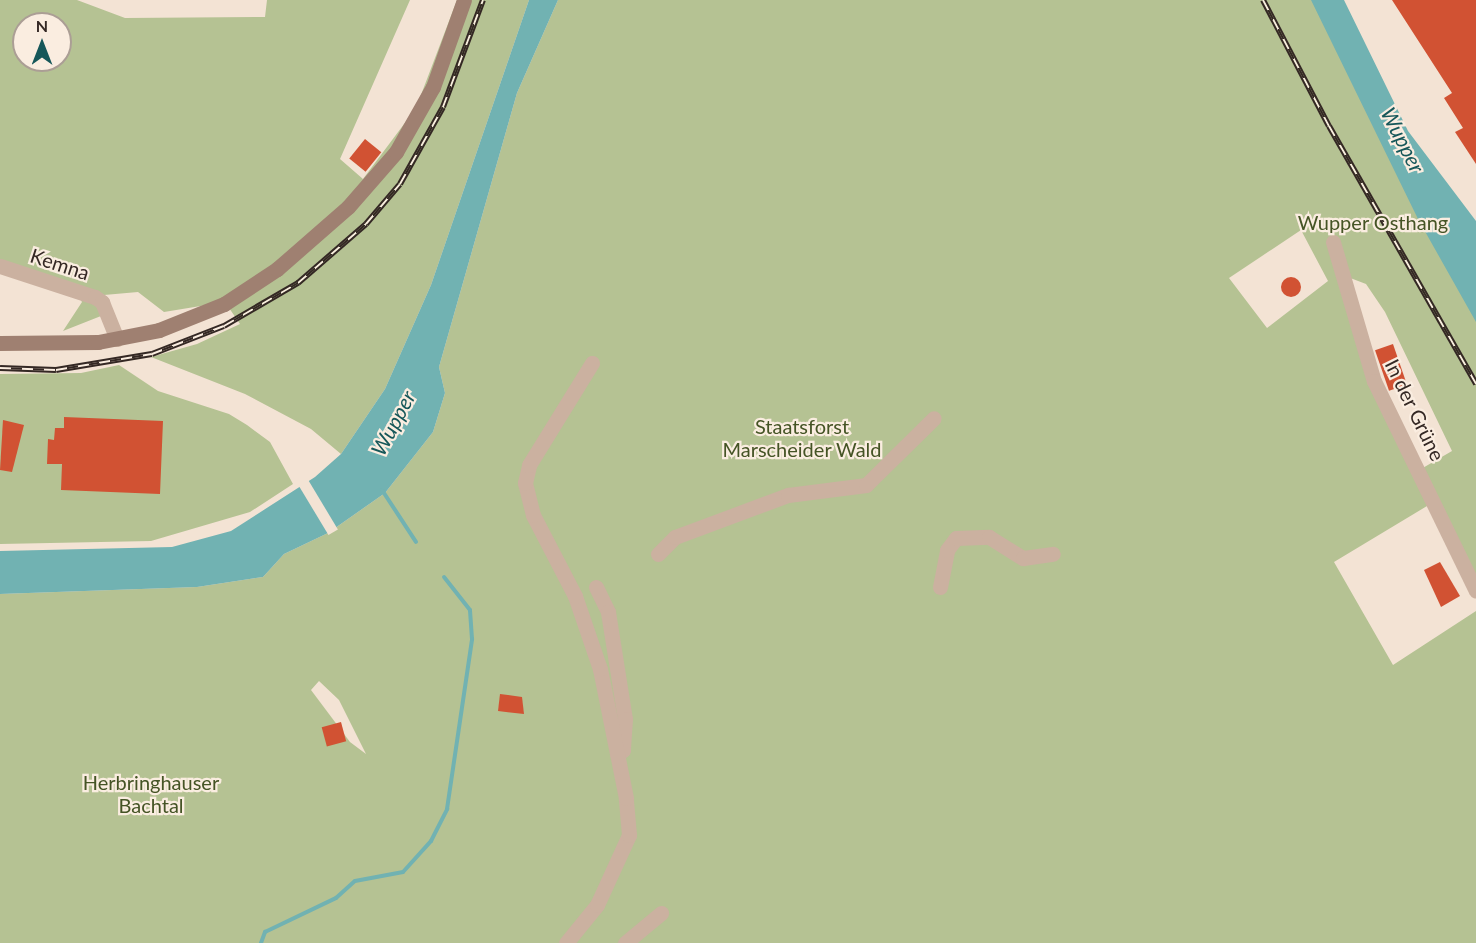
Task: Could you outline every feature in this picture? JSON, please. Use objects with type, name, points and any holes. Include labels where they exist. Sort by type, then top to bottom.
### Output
[{"type":"main road","points":[[0,343],[70,344],[117,339],[196,317],[259,281],[331,224],[396,152],[433,87],[464,0]]},
{"type":"street","name":"In der Grüne","points":[[1333,242],[1374,381],[1476,591]]},
{"type":"street","name":"Kemna","points":[[0,266],[95,297],[102,302],[117,339]]},
{"type":"street","points":[[566,943],[597,905],[629,835],[617,754],[600,669],[579,605],[525,495],[529,465],[592,363]]},
{"type":"street","points":[[658,554],[675,537],[788,495],[866,485],[934,418]]},
{"type":"street","points":[[940,587],[947,550],[956,537],[989,537],[1023,558],[1053,554]]},
{"type":"street","points":[[596,587],[608,612],[625,719],[623,750],[617,754]]},
{"type":"street","points":[[625,943],[661,913]]},
{"type":"green space","points":[[0,0],[77,0],[125,18],[265,17],[267,0],[410,0],[340,159],[363,179],[416,108],[457,0],[529,0],[431,285],[385,389],[341,454],[311,429],[245,394],[151,357],[197,344],[240,324],[225,302],[164,312],[138,292],[104,295],[0,260]]},
{"type":"green space","name":"Staatsforst Marscheider Wald","points":[[558,0],[1314,0],[1476,294],[1476,596],[1432,503],[1334,562],[1393,665],[1476,611],[1476,943],[0,943],[0,594],[197,587],[263,577],[284,554],[328,533],[385,493],[433,432],[445,393],[439,367],[517,93]],"holes":[[[1301,230],[1328,281],[1267,328],[1229,278]],[[1345,276],[1366,284],[1385,312],[1452,451],[1421,469],[1374,381]],[[319,681],[339,700],[366,754],[350,742],[311,690]]]},
{"type":"green space","points":[[78,296],[94,300],[101,316],[63,331],[82,302]]},
{"type":"green space","points":[[119,365],[158,391],[229,414],[247,425],[270,442],[293,484],[250,512],[151,541],[0,544],[0,374],[81,373]]},
{"type":"water","name":"Wupper","points":[[529,0],[558,0],[517,93],[439,367],[445,393],[433,432],[385,493],[328,533],[284,554],[263,577],[197,587],[0,594],[0,551],[172,547],[231,531],[315,477],[341,454],[385,389],[431,285]]},
{"type":"water","name":"Wupper","points":[[1311,0],[1344,0],[1408,131],[1476,221],[1476,322],[1418,219]]},
{"type":"pier","points":[[307,478],[338,529],[328,535],[298,484]]},
{"type":"building","points":[[1392,0],[1476,0],[1476,164],[1455,132],[1463,128],[1444,98],[1452,93]]},
{"type":"building","points":[[365,139],[381,152],[366,172],[349,158]]},
{"type":"building","points":[[1287,277],[1295,277],[1301,283],[1301,291],[1295,297],[1287,297],[1281,291],[1281,283]]},
{"type":"building","points":[[1393,344],[1407,385],[1389,391],[1375,350]]},
{"type":"building","points":[[64,417],[163,421],[160,494],[61,490],[62,464],[47,464],[48,439],[54,440],[55,428],[64,428]]},
{"type":"building","points":[[3,420],[24,425],[12,472],[0,470]]},
{"type":"building","points":[[1440,562],[1460,596],[1441,607],[1424,570]]},
{"type":"building","points":[[500,694],[522,697],[524,714],[498,711]]},
{"type":"building","points":[[341,722],[346,741],[327,746],[322,727]]},
{"type":"waterway","points":[[382,490],[416,542]]},
{"type":"waterway","points":[[261,943],[265,932],[336,898],[355,881],[403,872],[431,841],[447,809],[472,639],[470,610],[444,577]]},
{"type":"railway","points":[[0,368],[56,370],[152,354],[224,326],[298,283],[366,224],[400,184],[443,107],[483,0]]},
{"type":"railway","points":[[1263,0],[1329,126],[1476,384]]},
{"type":"park label","name":"Wupper Osthang","points":[[1373,222]]},
{"type":"park label","name":"Herbringhauser Bachtal","points":[[151,794]]}]
